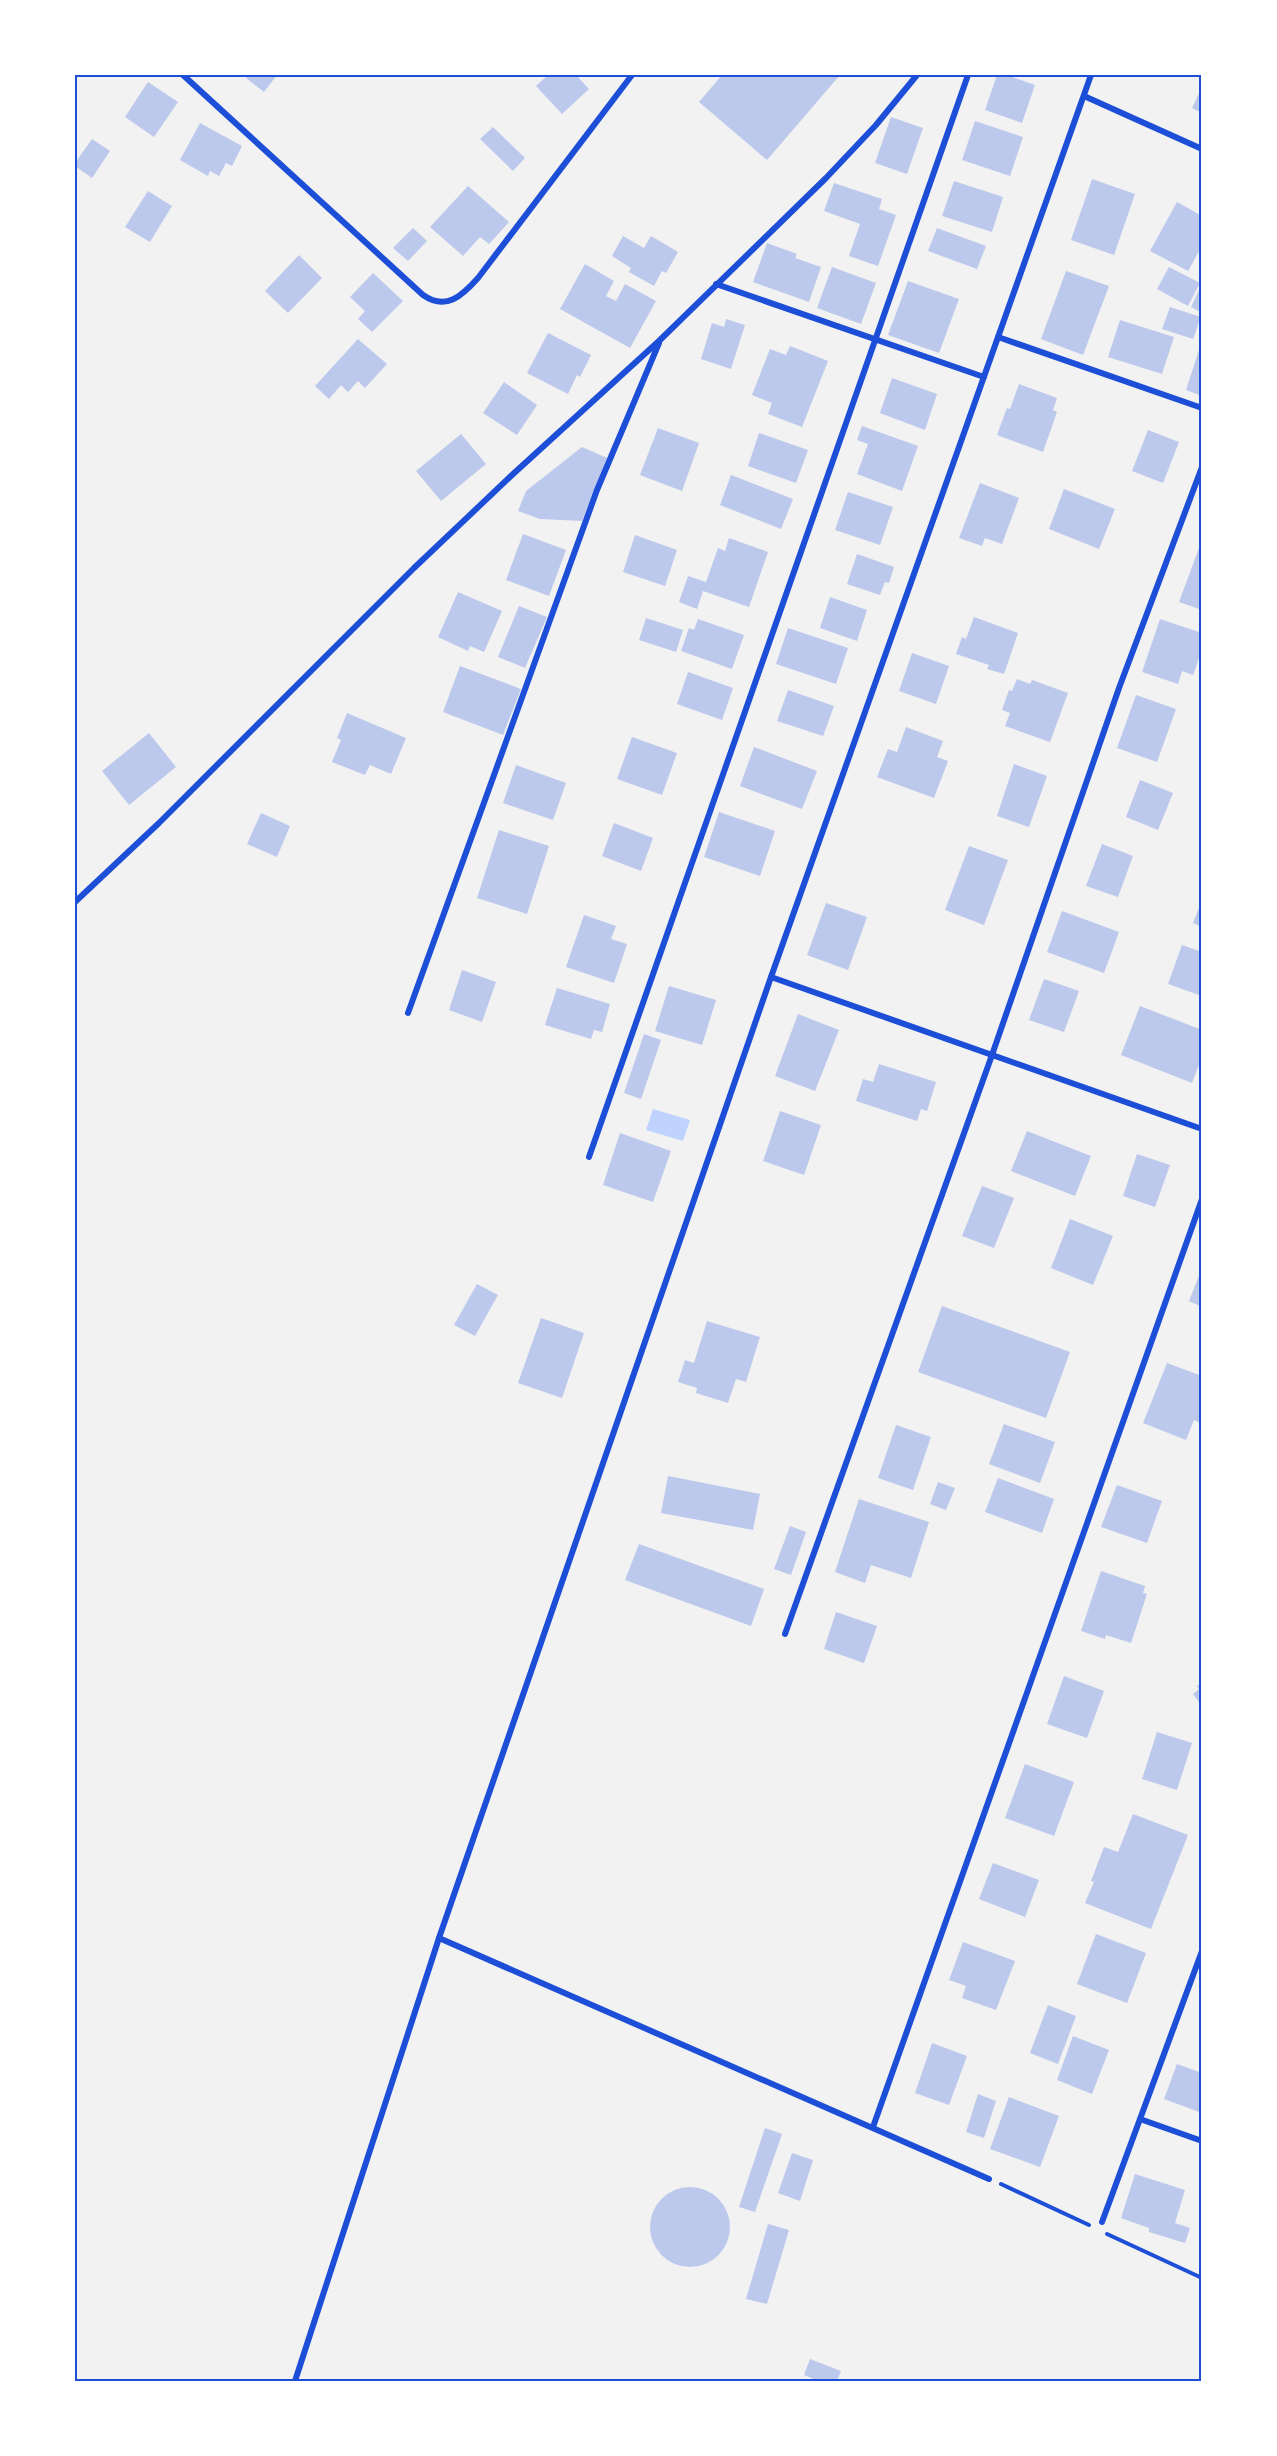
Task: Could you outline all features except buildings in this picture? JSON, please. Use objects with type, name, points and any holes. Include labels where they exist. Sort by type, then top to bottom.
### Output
[{"type":"street","points":[[183,75],[418,290],[433,301],[448,302],[461,296],[478,278],[632,75]]},
{"type":"street","points":[[75,902],[167,814],[422,560],[660,340],[844,160],[917,75]]},
{"type":"street","points":[[589,1157],[968,75]]},
{"type":"street","points":[[295,2381],[439,1938],[771,977],[1091,75]]},
{"type":"street","points":[[1084,96],[1202,149]]},
{"type":"street","points":[[716,284],[984,377]]},
{"type":"street","points":[[998,337],[1202,408]]},
{"type":"street","points":[[408,1012],[597,490],[660,340]]},
{"type":"street","points":[[784,1634],[992,1055],[1119,688],[1202,466]]},
{"type":"street","points":[[771,977],[1202,1129]]},
{"type":"street","points":[[873,2127],[1202,1199]]},
{"type":"street","points":[[439,1938],[989,2179]]},
{"type":"street","points":[[1102,2222],[1202,1951]]},
{"type":"street","points":[[1140,2119],[1202,2141]]},
{"type":"water","points":[[653,1109],[690,1120],[683,1141],[646,1130]]}]
